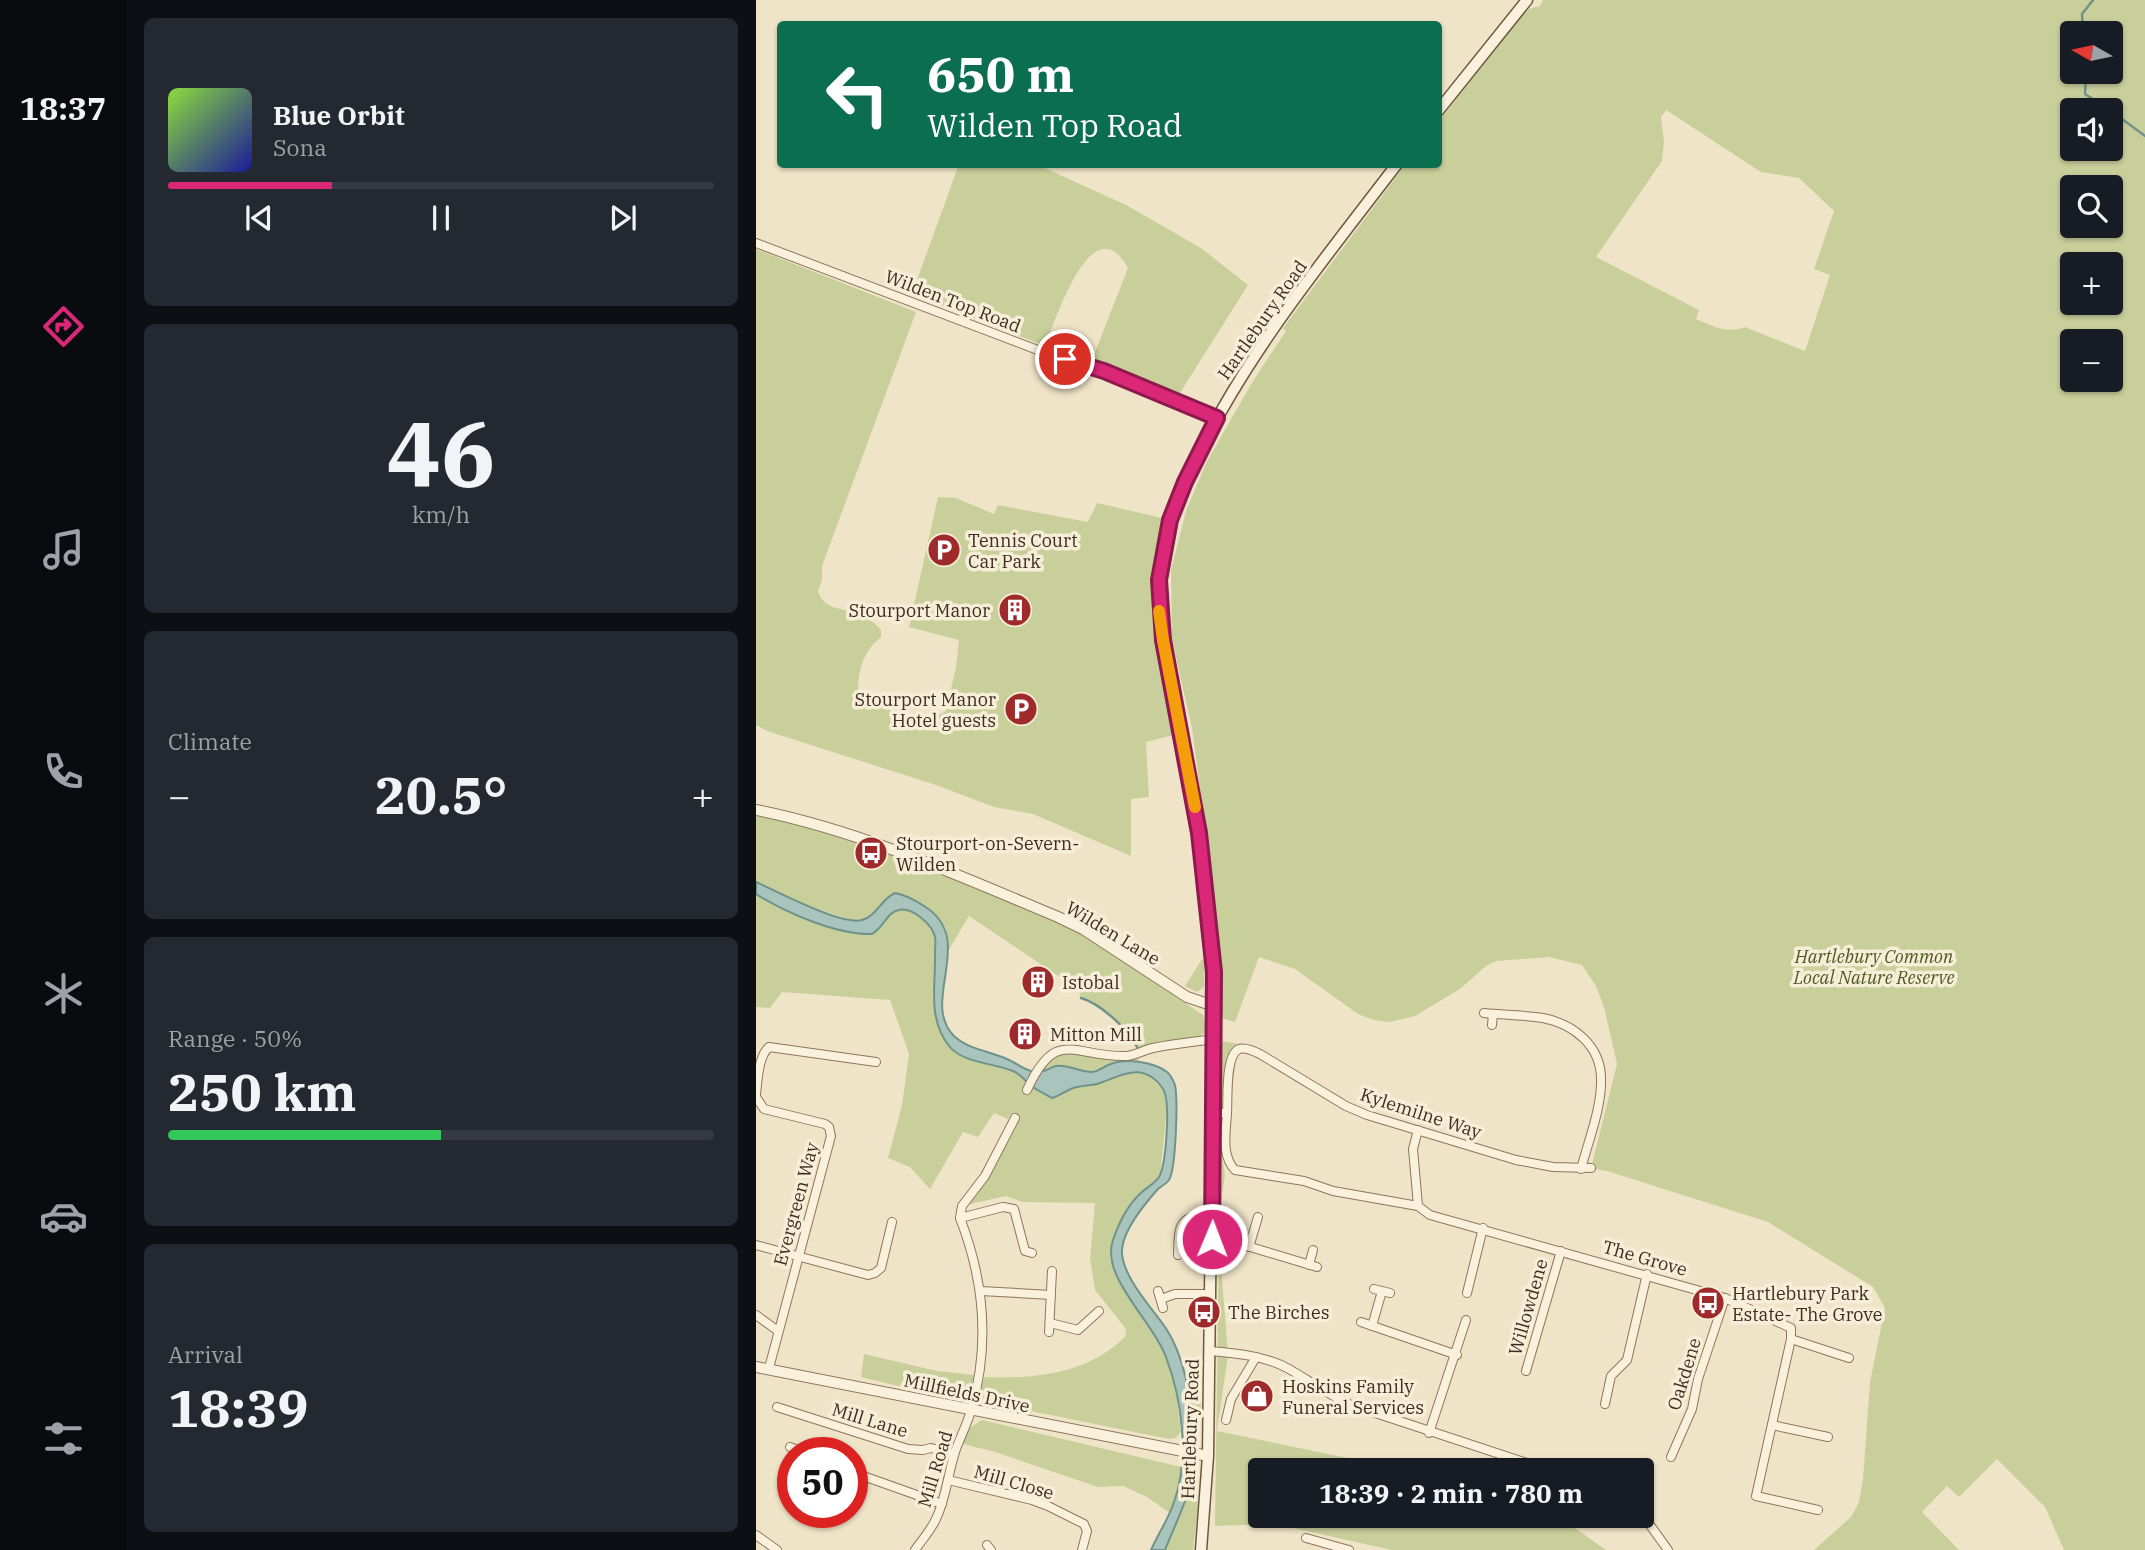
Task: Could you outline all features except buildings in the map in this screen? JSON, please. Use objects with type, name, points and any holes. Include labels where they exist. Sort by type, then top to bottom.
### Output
[{"type":"main road","points":[[1442,106],[1527,0]]},
{"type":"main road","name":"Hartlebury Road","points":[[1201,1550],[1212,1239],[1214,972],[1199,833],[1163,640],[1159,580],[1170,520],[1185,482],[1217,418],[1275,327],[1394,168]]},
{"type":"street","name":"Wilden Top Road","points":[[756,243],[1044,352],[1104,371],[1217,418]]},
{"type":"street","name":"Wilden Lane","points":[[756,810],[818,824],[864,839],[1058,917],[1083,929],[1187,997],[1214,1006]]},
{"type":"street","points":[[1492,1025],[1488,1013],[1544,1018],[1574,1028],[1593,1052],[1601,1080],[1581,1169]]},
{"type":"street","points":[[1027,1090],[1045,1058],[1068,1049],[1128,1056],[1152,1049],[1213,1039]]},
{"type":"street","name":"Evergreen Way","points":[[769,1368],[831,1133],[825,1124],[764,1109],[756,1095],[764,1052],[769,1047],[876,1062]]},
{"type":"street","name":"Kylemilne Way","points":[[1227,1113],[1230,1063],[1236,1051],[1240,1048],[1247,1049],[1346,1105],[1418,1130],[1516,1160],[1553,1167],[1591,1168]]},
{"type":"street","points":[[859,1071],[860,1060]]},
{"type":"street","points":[[1213,1113],[1227,1113]]},
{"type":"street","name":"The Grove","points":[[1227,1113],[1226,1151],[1230,1164],[1236,1170],[1304,1181],[1333,1191],[1418,1206],[1430,1215],[1647,1274],[1725,1298],[1791,1328],[1791,1339]]},
{"type":"street","points":[[1015,1118],[985,1176],[962,1206],[960,1218],[1003,1207],[1014,1209],[1026,1251],[1032,1253]]},
{"type":"street","points":[[1418,1130],[1413,1149],[1418,1206]]},
{"type":"street","points":[[1178,1255],[1181,1224],[1188,1217],[1212,1214]]},
{"type":"street","points":[[1249,1247],[1258,1217]]},
{"type":"street","name":"Mill Road","points":[[915,1550],[935,1521],[942,1504],[954,1454],[971,1411],[979,1376],[983,1335],[981,1291],[960,1218]]},
{"type":"street","points":[[756,1245],[868,1275],[881,1269],[892,1222]]},
{"type":"street","points":[[1467,1293],[1483,1228]]},
{"type":"street","points":[[1212,1239],[1227,1240],[1313,1266],[1313,1250]]},
{"type":"street","name":"Willowdene","points":[[1526,1371],[1561,1251]]},
{"type":"street","points":[[1052,1271],[1050,1327],[1078,1329],[1099,1311]]},
{"type":"street","points":[[1605,1404],[1611,1376],[1626,1360],[1647,1274]]},
{"type":"street","points":[[981,1291],[1051,1296]]},
{"type":"street","points":[[1372,1326],[1382,1291]]},
{"type":"street","points":[[1161,1299],[1175,1294],[1210,1294]]},
{"type":"street","name":"Oakdene","points":[[1671,1457],[1692,1409],[1725,1298]]},
{"type":"street","points":[[756,1315],[778,1331]]},
{"type":"street","points":[[1429,1433],[1457,1355],[1466,1320]]},
{"type":"street","points":[[1362,1322],[1457,1355]]},
{"type":"street","points":[[1818,1510],[1756,1496],[1791,1339],[1849,1358]]},
{"type":"street","points":[[1209,1351],[1256,1357],[1288,1368],[1328,1395],[1351,1405],[1509,1458]]},
{"type":"street","points":[[1226,1420],[1231,1399],[1256,1357]]},
{"type":"street","name":"Millfields Drive","points":[[756,1367],[1203,1455]]},
{"type":"street","name":"Mill Lane","points":[[776,1408],[908,1449],[931,1448],[954,1454]]},
{"type":"street","points":[[1772,1425],[1828,1437]]},
{"type":"street","points":[[868,1477],[910,1490],[942,1504]]},
{"type":"street","name":"Mill Close","points":[[948,1480],[1032,1500],[1084,1524],[1087,1531],[1082,1550]]},
{"type":"street","points":[[1652,1528],[1668,1550]]},
{"type":"street","points":[[756,1535],[777,1550]]},
{"type":"street","points":[[1306,1538],[1349,1550]]},
{"type":"green space","name":"Hartlebury Common Local Nature Reserve","points":[[1543,0],[2145,0],[2145,1550],[2064,1550],[2045,1507],[1997,1459],[1959,1497],[1947,1486],[1922,1512],[1959,1550],[1814,1550],[1851,1517],[1859,1502],[1870,1382],[1885,1308],[1873,1287],[1768,1222],[1591,1168],[1617,1064],[1604,1007],[1596,986],[1582,965],[1549,957],[1496,961],[1486,966],[1460,989],[1415,1016],[1390,1022],[1358,1014],[1295,969],[1259,957],[1235,1022],[1218,1017],[1216,950],[1206,834],[1192,728],[1172,640],[1171,570],[1186,511],[1206,463],[1253,381],[1286,331],[1283,328],[1403,168],[1442,168],[1442,117],[1510,27],[1529,9],[1540,6]],"holes":[[[1666,110],[1761,172],[1799,178],[1834,211],[1814,269],[1830,275],[1805,351],[1745,327],[1726,329],[1696,319],[1699,310],[1596,257],[1662,161],[1664,142],[1661,117]]]},
{"type":"green space","points":[[958,168],[1045,168],[1126,205],[1201,248],[1248,285],[1180,393],[1092,360],[1128,268],[1115,252],[1101,249],[1089,258],[1077,274],[1045,346],[912,294]]},
{"type":"green space","points":[[756,249],[916,312],[822,566],[822,580],[818,591],[824,602],[864,616],[881,630],[881,637],[863,660],[858,689],[865,697],[890,708],[892,719],[936,717],[946,711],[956,667],[959,640],[909,627],[938,497],[956,498],[994,514],[998,505],[1088,522],[1097,503],[1162,518],[1152,591],[1157,641],[1177,734],[1146,742],[1149,797],[1131,799],[1131,856],[1033,814],[994,807],[756,725]]},
{"type":"green space","points":[[756,810],[841,831],[1068,925],[1203,1015],[1207,1024],[1205,1033],[1182,1044],[1138,1053],[1136,1045],[1124,1028],[1106,1012],[1081,998],[1078,989],[969,916],[947,953],[946,928],[940,919],[886,899],[873,913],[855,921],[805,905],[756,882]]},
{"type":"green space","points":[[756,894],[775,906],[834,927],[885,924],[887,917],[899,909],[921,917],[933,931],[937,946],[935,1015],[947,1041],[965,1056],[1006,1067],[1052,1098],[1072,1088],[1097,1084],[1114,1075],[1133,1072],[1148,1075],[1164,1091],[1167,1107],[1160,1176],[1128,1207],[1113,1238],[1110,1259],[1125,1292],[1165,1353],[1176,1394],[1181,1431],[1176,1438],[1169,1439],[1016,1408],[974,1403],[985,1377],[1023,1377],[1060,1372],[1094,1359],[1125,1337],[1126,1329],[1095,1290],[1090,1259],[1095,1203],[1022,1202],[1006,1196],[962,1206],[983,1179],[1015,1118],[1010,1115],[1008,1119],[994,1113],[978,1137],[963,1132],[930,1189],[910,1167],[888,1158],[902,1105],[909,1054],[890,1000],[782,992],[770,1008],[756,1007]]},
{"type":"green space","points":[[1202,959],[1205,961],[1204,987],[1197,992],[1185,986]]},
{"type":"green space","points":[[1220,1041],[1240,1044],[1229,1054],[1224,1071],[1222,1155],[1225,1175],[1219,1216]]},
{"type":"green space","points":[[1068,1049],[1122,1055],[1138,1053],[1139,1063],[1117,1062],[1108,1064],[1101,1071],[1090,1072],[1066,1067],[1035,1072],[1038,1067]]},
{"type":"green space","points":[[1219,1239],[1228,1355],[1217,1431],[1348,1458],[1248,1458],[1248,1525],[1215,1526]]},
{"type":"green space","points":[[864,1354],[937,1371],[974,1375],[971,1389],[964,1402],[861,1377]]},
{"type":"green space","points":[[1184,1372],[1200,1373],[1201,1410],[1192,1426]]},
{"type":"green space","points":[[982,1420],[1181,1467],[1170,1513],[1147,1497],[1123,1486],[1098,1487],[963,1444],[964,1440],[960,1438]]},
{"type":"green space","points":[[1197,1477],[1198,1509],[1193,1550],[1165,1550],[1184,1505],[1191,1478]]},
{"type":"green space","points":[[1293,1528],[1575,1528],[1606,1550],[1392,1550]]},
{"type":"water","points":[[756,882],[825,913],[853,920],[867,918],[895,893],[924,906],[939,920],[947,935],[948,952],[942,1006],[945,1022],[954,1036],[966,1044],[1036,1072],[1060,1066],[1092,1072],[1117,1062],[1132,1061],[1148,1063],[1171,1076],[1175,1085],[1176,1105],[1175,1149],[1171,1173],[1169,1180],[1157,1190],[1135,1218],[1126,1233],[1122,1249],[1131,1279],[1174,1342],[1191,1404],[1194,1448],[1190,1486],[1165,1550],[1151,1550],[1172,1508],[1179,1485],[1183,1448],[1180,1410],[1172,1374],[1160,1343],[1121,1284],[1111,1254],[1113,1240],[1125,1214],[1138,1196],[1159,1177],[1162,1170],[1167,1119],[1163,1089],[1148,1075],[1132,1073],[1074,1088],[1052,1098],[1013,1071],[962,1056],[949,1046],[938,1024],[934,1001],[935,939],[930,927],[921,918],[910,911],[899,910],[891,914],[872,934],[843,931],[812,922],[768,901],[756,894]]},
{"type":"waterway","points":[[2082,21],[2082,14],[2093,0]]},
{"type":"waterway","points":[[2085,84],[2085,94],[2091,98]]},
{"type":"waterway","points":[[2123,120],[2145,136]]},
{"type":"waterway","points":[[1081,998],[1113,1018],[1137,1047]]},
{"type":"slow traffic","points":[[1159,611],[1195,807]]},
{"type":"place","name":"Tennis Court Car Park","points":[[944,550]]},
{"type":"place","name":"Stourport Manor","points":[[1015,610]]},
{"type":"place","name":"Stourport Manor Hotel guests","points":[[1021,709]]},
{"type":"place","name":"Stourport-on-Severn- Wilden","points":[[871,853]]},
{"type":"place","name":"Istobal","points":[[1038,982]]},
{"type":"place","name":"Mitton Mill","points":[[1025,1034]]},
{"type":"place","name":"Hartlebury Park Estate- The Grove","points":[[1708,1303]]},
{"type":"place","name":"The Birches","points":[[1204,1312]]},
{"type":"place","name":"Hoskins Family Funeral Services","points":[[1257,1396]]},
{"type":"route","points":[[1065,359],[1104,371],[1217,418],[1185,482],[1170,520],[1159,580],[1163,640],[1199,833],[1214,972],[1212,1239]]}]
